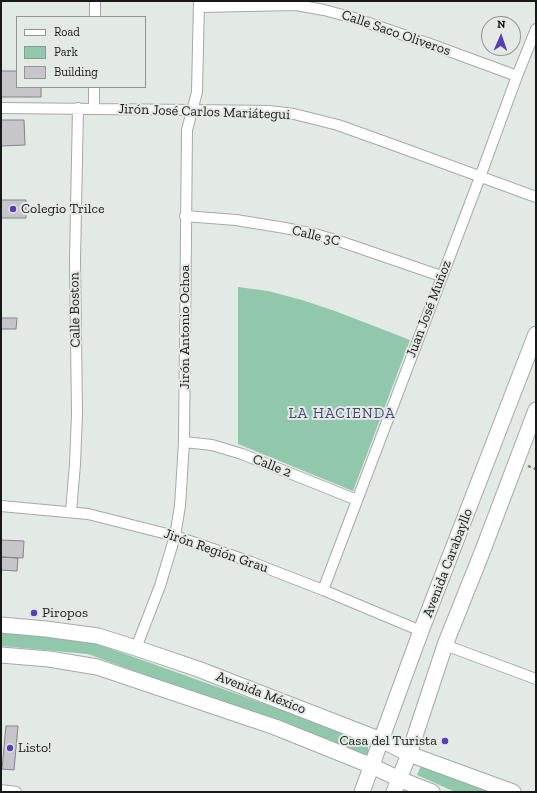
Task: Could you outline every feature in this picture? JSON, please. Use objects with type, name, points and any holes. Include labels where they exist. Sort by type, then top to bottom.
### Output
[{"type":"main road","name":"Avenida Carabayllo","points":[[362,792],[421,631],[536,334]]},
{"type":"main road","name":"Avenida Carabayllo","points":[[396,786],[409,754],[445,645],[536,410]]},
{"type":"main road","name":"Avenida México","points":[[1,625],[98,636],[136,648],[198,669],[381,740],[409,754],[513,792]]},
{"type":"main road","name":"Avenida México","points":[[1,655],[48,659],[97,667],[275,727],[372,766],[396,786],[432,792]]},
{"type":"street","points":[[95,1],[95,16]]},
{"type":"street","name":"Calle Saco Oliveros","points":[[200,4],[296,6],[325,5],[354,18],[517,76]]},
{"type":"street","name":"Jirón Antonio Ochoa","points":[[136,648],[160,586],[175,536],[180,506],[184,442],[186,130],[197,92],[200,4]]},
{"type":"street","name":"Juan José Muñoz","points":[[323,590],[536,29]]},
{"type":"street","points":[[94,88],[94,108]]},
{"type":"street","name":"Jirón José Carlos Mariátegui","points":[[1,108],[269,111],[294,114],[338,125],[536,197]]},
{"type":"street","name":"Calle Boston","points":[[71,512],[77,414],[75,260],[78,108]]},
{"type":"street","name":"Calle 3C","points":[[185,216],[236,220],[315,234],[441,276]]},
{"type":"street","name":"Calle 2","points":[[184,442],[212,445],[242,454],[357,500]]},
{"type":"street","name":"Jirón Región Grau","points":[[1,506],[88,514],[175,536],[251,562],[421,631]]},
{"type":"street","points":[[445,645],[536,679]]},
{"type":"street","points":[[1,790],[16,792]]},
{"type":"green space","points":[[238,287],[268,291],[302,300],[410,340],[353,491],[238,444]]},
{"type":"green space","points":[[1,630],[89,641],[368,741],[368,756],[88,654],[1,646]]},
{"type":"green space","points":[[421,766],[494,792],[455,792],[417,775]]},
{"type":"building","points":[[1,71],[16,71],[16,88],[41,88],[41,97],[1,97]]},
{"type":"building","points":[[1,120],[24,120],[25,145],[1,146]]},
{"type":"building","name":"Colegio Trilce","points":[[1,200],[26,200],[26,218],[1,218]]},
{"type":"building","points":[[1,318],[17,318],[16,329],[1,329]]},
{"type":"building","points":[[1,540],[24,541],[23,558],[1,557]]},
{"type":"building","points":[[1,557],[18,558],[17,571],[1,570]]},
{"type":"building","name":"Listo!","points":[[6,726],[18,726],[14,770],[2,769]]},
{"type":"place","name":"Colegio Trilce","points":[[13,209]]},
{"type":"place","name":"Piropos","points":[[34,613]]},
{"type":"place","name":"Casa del Turista","points":[[445,741]]},
{"type":"place","name":"Listo!","points":[[10,748]]},
{"type":"district","name":"LA HACIENDA","points":[[342,414]]}]
